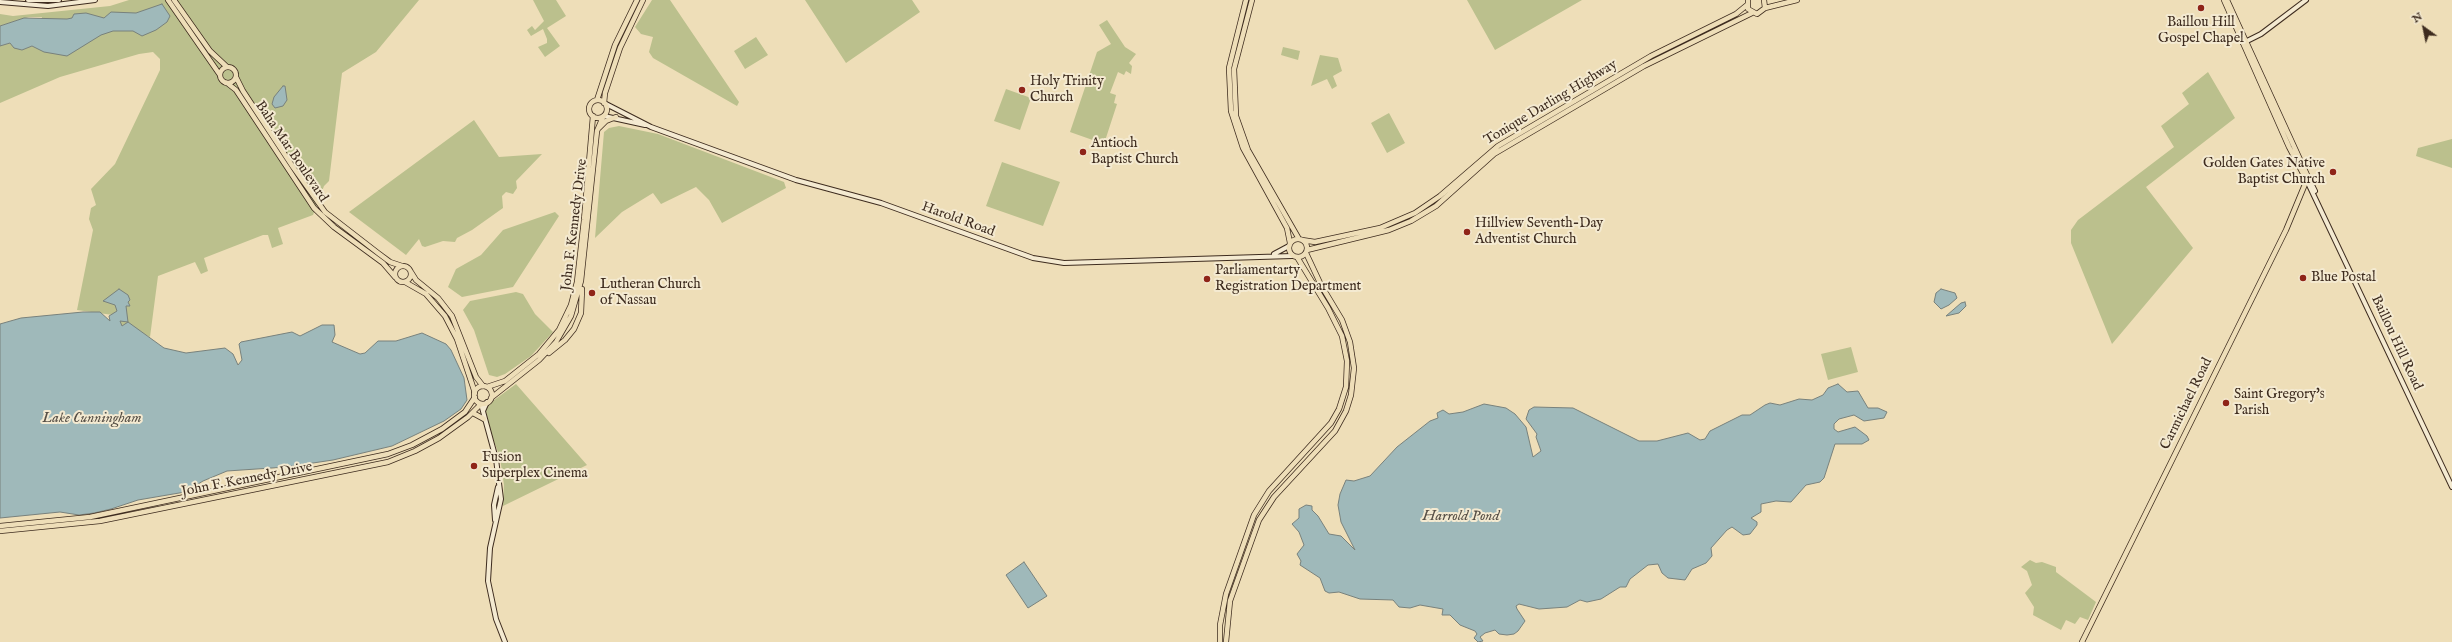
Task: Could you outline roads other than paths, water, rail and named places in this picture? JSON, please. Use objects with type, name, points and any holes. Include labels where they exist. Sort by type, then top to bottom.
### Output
[{"type":"main road","points":[[28,0],[59,0]]},
{"type":"main road","points":[[0,2],[48,6],[95,0]]},
{"type":"main road","points":[[168,0],[222,80],[227,83],[233,81],[236,77],[234,69],[227,67],[210,51],[174,0]]},
{"type":"main road","name":"John F. Kennedy Drive","points":[[0,526],[90,517],[382,456],[412,445],[442,429],[465,412],[478,388],[505,381],[539,354],[559,330],[571,306],[577,282],[584,220],[593,116],[590,107],[597,100],[615,45],[637,0]]},
{"type":"main road","name":"John F. Kennedy Drive","points":[[0,531],[100,521],[388,462],[415,452],[439,438],[539,360],[556,342],[567,325],[581,281],[597,131],[603,116],[607,111],[605,93],[620,48],[643,0]]},
{"type":"main road","points":[[1220,642],[1220,625],[1226,594],[1254,515],[1273,487],[1331,423],[1339,409],[1346,387],[1347,361],[1342,336],[1322,297],[1295,256],[1290,245],[1287,228],[1243,148],[1231,110],[1229,68],[1246,0]]},
{"type":"main road","points":[[1226,642],[1230,601],[1259,520],[1274,497],[1335,431],[1346,411],[1351,395],[1354,368],[1348,338],[1342,320],[1321,285],[1301,240],[1253,159],[1237,122],[1233,96],[1234,69],[1252,0]]},
{"type":"main road","points":[[1764,0],[1765,8]]},
{"type":"main road","name":"Tonique Darling Highway","points":[[1295,256],[1306,251],[1389,230],[1411,221],[1436,206],[1487,160],[1644,66],[1752,13],[1759,13],[1765,8],[1797,0]]},
{"type":"main road","name":"Baillou Hill Road","points":[[2224,0],[2452,487]]},
{"type":"main road","name":"Baillou Hill Road","points":[[2227,0],[2302,174],[2308,179]]},
{"type":"main road","points":[[2245,44],[2262,34],[2306,0]]},
{"type":"main road","points":[[1748,3],[1752,13]]},
{"type":"main road","name":"Tonique Darling Highway","points":[[1301,240],[1323,240],[1380,228],[1415,214],[1440,196],[1498,146],[1651,56],[1730,17],[1748,3]]},
{"type":"main road","points":[[220,75],[221,70],[227,67]]},
{"type":"main road","name":"Baha Mar Boulevard","points":[[236,77],[273,136],[325,212],[378,254],[390,262],[402,266]]},
{"type":"main road","name":"Baha Mar Boulevard","points":[[227,83],[236,90],[314,208],[334,227],[383,263],[394,277]]},
{"type":"main road","points":[[597,100],[605,103]]},
{"type":"main road","name":"Harold Road","points":[[605,103],[651,127]]},
{"type":"main road","points":[[593,116],[603,116]]},
{"type":"main road","name":"Harold Road","points":[[603,116],[616,117],[651,127],[796,180],[881,203],[1033,258],[1064,263],[1269,255],[1295,256]]},
{"type":"main road","points":[[597,131],[606,121],[616,117]]},
{"type":"main road","points":[[2302,174],[2304,188]]},
{"type":"main road","name":"Carmichael Road","points":[[2082,642],[2286,230],[2308,179]]},
{"type":"main road","points":[[1290,245],[1301,240]]},
{"type":"main road","name":"Harold Road","points":[[1269,255],[1284,250],[1290,245]]},
{"type":"main road","points":[[491,398],[492,392],[476,377],[452,316],[438,298],[416,280],[407,267],[402,266],[396,270],[394,277],[399,282],[405,282],[426,294],[445,316],[457,339],[475,395],[481,404],[496,459],[501,509],[495,520]]},
{"type":"main road","points":[[405,282],[410,278],[411,272]]},
{"type":"main road","points":[[539,360],[565,340],[574,329],[581,313],[581,281]]},
{"type":"main road","points":[[483,413],[487,402]]},
{"type":"main road","points":[[473,413],[484,419]]},
{"type":"main road","points":[[498,485],[495,498],[495,520],[490,548],[488,581],[496,619],[506,642]]},
{"type":"main road","points":[[495,498],[501,499]]},
{"type":"main road","points":[[494,509],[501,509]]},
{"type":"water","points":[[162,4],[170,16],[167,22],[156,30],[142,36],[133,31],[113,31],[101,35],[67,56],[44,52],[32,46],[22,50],[14,48],[10,43],[0,46],[0,26],[24,18],[67,19],[72,18],[74,14],[86,13],[104,18],[111,12],[136,13]]},
{"type":"water","points":[[283,86],[285,86],[287,100],[283,106],[275,108],[272,104],[274,97]]},
{"type":"water","name":"Lake Cunningham","points":[[119,289],[128,295],[130,300],[128,302],[130,306],[126,306],[128,322],[164,348],[186,353],[225,348],[233,354],[238,365],[242,360],[239,344],[241,342],[292,332],[300,336],[322,325],[334,325],[335,335],[332,342],[360,354],[365,353],[378,341],[396,341],[422,333],[446,344],[451,350],[464,378],[467,400],[461,409],[444,421],[392,446],[333,460],[286,467],[227,471],[203,481],[185,492],[138,500],[94,513],[79,515],[60,512],[0,518],[0,324],[21,318],[83,312],[100,312],[110,321],[109,316],[117,311],[115,305],[103,301]],"holes":[[[120,321],[128,322],[122,326]]]},
{"type":"water","points":[[1941,289],[1955,293],[1957,298],[1949,305],[1941,309],[1934,302],[1936,293]]},
{"type":"water","points":[[1965,302],[1966,306],[1959,313],[1946,316],[1961,303]]},
{"type":"water","name":"Harrold Pond","points":[[1838,384],[1847,392],[1858,391],[1868,408],[1878,408],[1887,412],[1884,418],[1864,421],[1854,415],[1839,419],[1834,424],[1834,429],[1838,432],[1855,427],[1867,436],[1869,440],[1862,444],[1835,444],[1824,478],[1820,482],[1806,485],[1791,502],[1776,501],[1761,504],[1761,512],[1751,518],[1757,522],[1757,525],[1750,534],[1743,535],[1732,527],[1727,530],[1711,548],[1712,556],[1706,563],[1692,569],[1685,580],[1668,578],[1662,573],[1658,564],[1648,565],[1630,579],[1626,587],[1620,587],[1601,599],[1587,602],[1580,600],[1567,607],[1539,609],[1519,604],[1516,606],[1517,609],[1525,621],[1518,631],[1514,634],[1507,635],[1499,634],[1495,630],[1485,633],[1480,637],[1483,641],[1478,642],[1474,638],[1477,634],[1475,631],[1460,625],[1450,615],[1442,615],[1443,609],[1420,605],[1410,608],[1399,607],[1393,600],[1360,599],[1339,592],[1329,593],[1325,591],[1320,578],[1300,565],[1301,561],[1297,554],[1304,545],[1299,532],[1292,524],[1299,518],[1299,509],[1306,505],[1312,506],[1312,510],[1318,516],[1329,534],[1341,536],[1355,550],[1341,522],[1338,505],[1340,494],[1346,480],[1354,481],[1370,476],[1397,447],[1430,421],[1438,418],[1437,413],[1443,410],[1449,414],[1463,412],[1484,404],[1506,408],[1515,414],[1526,427],[1533,457],[1541,451],[1536,437],[1537,434],[1526,419],[1529,410],[1534,407],[1573,408],[1639,441],[1657,441],[1688,433],[1700,440],[1705,439],[1710,431],[1742,415],[1750,415],[1765,405],[1770,403],[1780,405],[1799,399],[1812,400],[1823,395],[1828,388]]},
{"type":"water","points":[[1024,562],[1047,596],[1028,608],[1006,575]]},
{"type":"place","name":"Baillou Hill Gospel Chapel","points":[[2201,8]]},
{"type":"place","name":"Holy Trinity Church","points":[[1022,90]]},
{"type":"place","name":"Antioch Baptist Church","points":[[1083,152]]},
{"type":"place","name":"Golden Gates Native Baptist Church","points":[[2333,172]]},
{"type":"place","name":"Hillview Seventh-Day Adventist Church","points":[[1467,232]]},
{"type":"place","name":"Blue Postal","points":[[2303,278]]},
{"type":"place","name":"Parliamentarty Registration Department","points":[[1207,279]]},
{"type":"place","name":"Lutheran Church of Nassau","points":[[592,293]]},
{"type":"place","name":"Saint Gregory's Parish","points":[[2226,403]]},
{"type":"place","name":"Fusion Superplex Cinema","points":[[474,466]]}]
